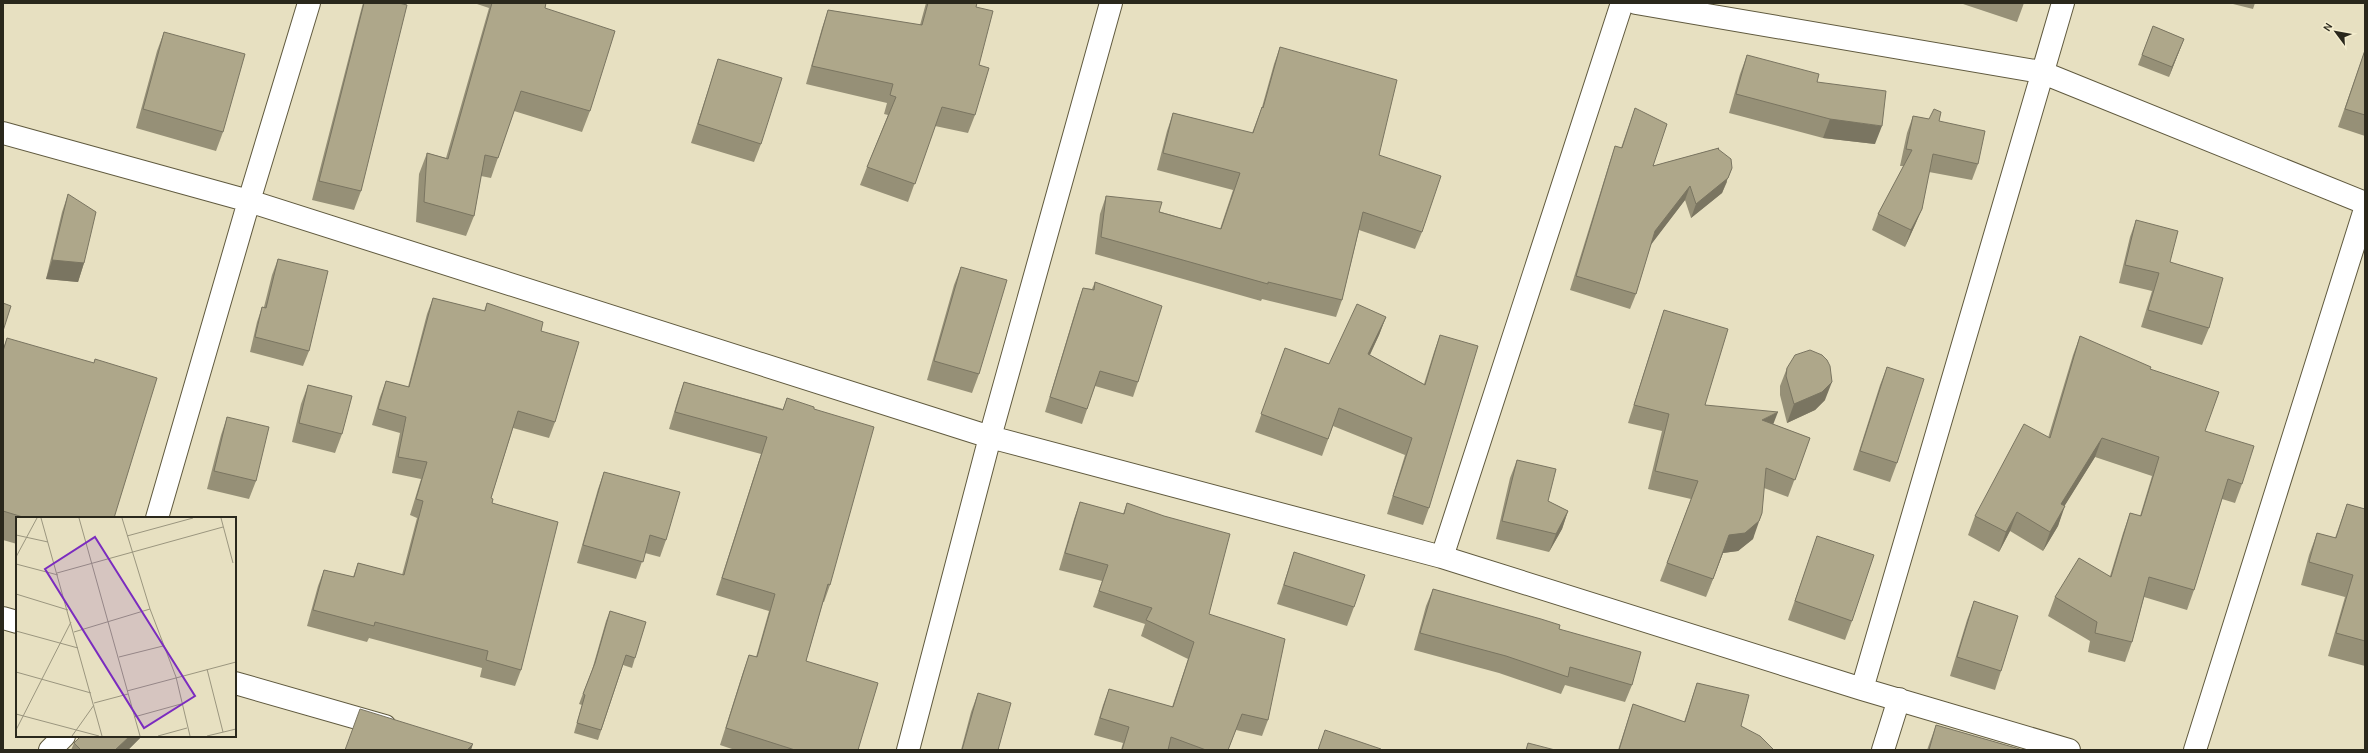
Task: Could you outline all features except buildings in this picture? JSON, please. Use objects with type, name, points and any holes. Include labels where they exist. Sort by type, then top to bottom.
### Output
[{"type":"street","points":[[157,517],[249,201],[309,3]]},
{"type":"street","points":[[908,750],[990,437],[1111,3]]},
{"type":"street","points":[[1442,556],[1622,3]]},
{"type":"street","points":[[1636,3],[2042,72],[2365,203]]},
{"type":"street","points":[[1862,689],[2062,3]]},
{"type":"street","points":[[3,134],[249,201],[990,437],[1442,556],[1862,689],[2069,750]]},
{"type":"street","points":[[2195,750],[2365,209]]},
{"type":"street","points":[[3,618],[16,622]]},
{"type":"street","points":[[236,683],[403,730]]},
{"type":"street","points":[[1883,750],[1899,699]]},
{"type":"street","points":[[50,750],[63,737]]}]
